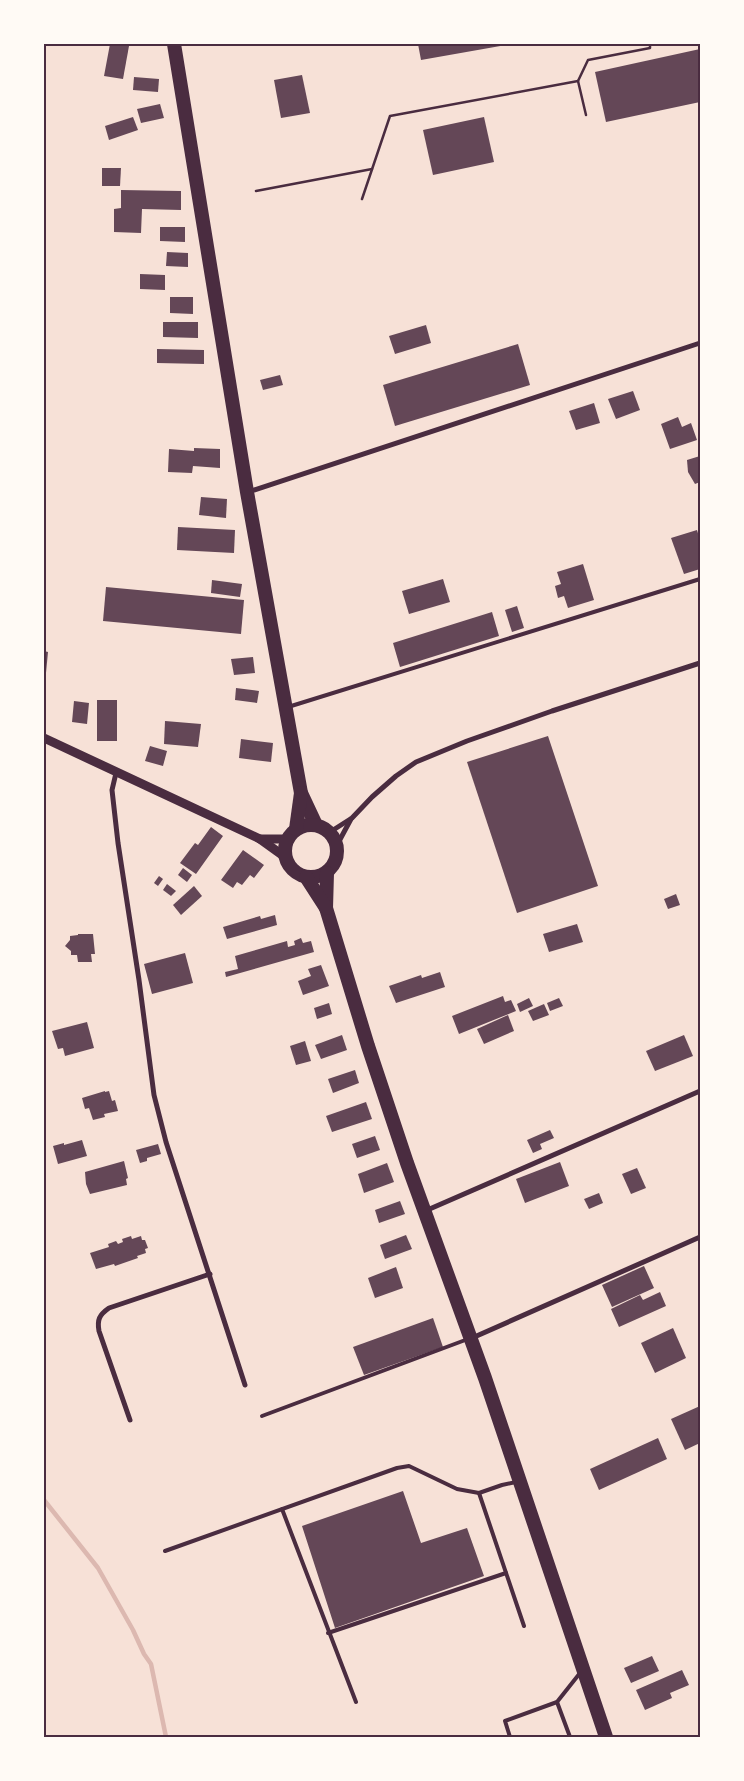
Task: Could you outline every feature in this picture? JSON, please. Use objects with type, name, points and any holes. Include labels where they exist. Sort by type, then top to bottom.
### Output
[{"type":"highway","points":[[174,44],[248,492],[301,793],[316,825]]},
{"type":"highway","points":[[301,793],[292,834],[284,848],[285,857],[293,870],[306,878],[326,908],[368,1046],[424,1212],[471,1338],[606,1737]]},
{"type":"highway","points":[[292,834],[306,825],[316,825],[330,832],[337,845],[336,860],[327,873],[326,908]]},
{"type":"highway","points":[[306,878],[317,877],[327,873]]},
{"type":"street","points":[[248,492],[700,343]]},
{"type":"street","points":[[330,832],[352,818],[396,776],[416,762],[552,711],[700,663]]},
{"type":"street","points":[[44,738],[260,840],[285,857]]},
{"type":"street","points":[[116,773],[112,790],[118,843],[154,1095],[166,1142],[245,1385]]},
{"type":"street","points":[[337,845],[352,818]]},
{"type":"street","points":[[260,840],[292,834]]},
{"type":"street","points":[[424,1212],[700,1091]]},
{"type":"street","points":[[471,1338],[700,1237]]},
{"type":"street","points":[[130,1420],[99,1331],[98,1323],[101,1314],[109,1308],[210,1274]]},
{"type":"lane","points":[[286,708],[700,579]]},
{"type":"lane","points":[[262,1416],[471,1338]]},
{"type":"lane","points":[[165,1551],[397,1468],[409,1466],[457,1489],[479,1493],[519,1481]]},
{"type":"lane","points":[[479,1493],[524,1626]]},
{"type":"lane","points":[[282,1509],[356,1702]]},
{"type":"lane","points":[[328,1633],[506,1573]]},
{"type":"lane","points":[[510,1737],[505,1721],[557,1702],[583,1669]]},
{"type":"lane","points":[[557,1702],[570,1737]]},
{"type":"path","points":[[586,116],[578,81],[588,60],[650,48],[650,44]]},
{"type":"path","points":[[362,199],[390,116],[578,81]]},
{"type":"path","points":[[256,191],[372,169]]},
{"type":"building","points":[[110,44],[129,46],[123,79],[104,76]]},
{"type":"building","points":[[418,44],[506,44],[506,45],[421,60]]},
{"type":"building","points":[[700,49],[700,102],[606,122],[595,72]]},
{"type":"building","points":[[302,75],[310,113],[281,118],[274,80]]},
{"type":"building","points":[[134,77],[159,79],[158,92],[133,90]]},
{"type":"building","points":[[160,104],[164,118],[141,123],[137,109]]},
{"type":"building","points":[[133,117],[138,130],[109,140],[105,126]]},
{"type":"building","points":[[484,117],[494,162],[433,175],[423,130]]},
{"type":"building","points":[[102,168],[121,168],[120,186],[102,186]]},
{"type":"building","points":[[121,190],[181,191],[181,210],[142,209],[141,233],[114,232],[114,209],[121,208]]},
{"type":"building","points":[[160,227],[185,227],[185,242],[160,241]]},
{"type":"building","points":[[167,252],[188,253],[188,267],[166,266]]},
{"type":"building","points":[[140,274],[165,275],[165,290],[140,289]]},
{"type":"building","points":[[170,297],[193,297],[193,314],[170,313]]},
{"type":"building","points":[[163,322],[198,322],[198,338],[163,337]]},
{"type":"building","points":[[426,325],[431,343],[395,354],[389,336]]},
{"type":"building","points":[[518,344],[530,385],[395,426],[383,385]]},
{"type":"building","points":[[157,349],[204,350],[204,364],[157,363]]},
{"type":"building","points":[[280,375],[283,385],[263,390],[260,380]]},
{"type":"building","points":[[633,391],[640,410],[616,419],[608,399]]},
{"type":"building","points":[[594,403],[600,423],[576,430],[569,411]]},
{"type":"building","points":[[678,417],[682,427],[691,423],[697,440],[670,449],[661,424]]},
{"type":"building","points":[[194,448],[220,449],[220,468],[193,466],[192,473],[168,472],[169,449],[194,451]]},
{"type":"building","points":[[700,456],[700,482],[695,484],[688,472],[687,460]]},
{"type":"building","points":[[201,497],[227,499],[226,518],[199,515]]},
{"type":"building","points":[[178,527],[235,530],[234,553],[177,550]]},
{"type":"building","points":[[697,530],[700,540],[700,569],[684,574],[671,538]]},
{"type":"building","points":[[583,564],[594,600],[568,608],[564,596],[558,598],[555,586],[561,584],[557,572]]},
{"type":"building","points":[[443,579],[450,602],[409,614],[402,591]]},
{"type":"building","points":[[212,580],[242,584],[240,597],[211,593]]},
{"type":"building","points":[[106,587],[244,600],[241,634],[103,621]]},
{"type":"building","points":[[517,606],[524,628],[512,632],[505,610]]},
{"type":"building","points":[[492,612],[499,636],[400,667],[393,643]]},
{"type":"building","points":[[44,651],[48,652],[45,683],[44,683]]},
{"type":"building","points":[[253,657],[255,673],[234,675],[231,659]]},
{"type":"building","points":[[236,688],[259,691],[257,703],[235,700]]},
{"type":"building","points":[[97,700],[117,700],[117,741],[97,741]]},
{"type":"building","points":[[74,701],[89,703],[87,724],[72,722]]},
{"type":"building","points":[[165,721],[201,724],[198,747],[164,744]]},
{"type":"building","points":[[548,736],[598,886],[517,913],[467,762]]},
{"type":"building","points":[[241,739],[273,743],[271,762],[239,758]]},
{"type":"building","points":[[150,746],[167,751],[163,766],[145,761]]},
{"type":"building","points":[[211,827],[223,836],[196,874],[180,863],[195,843],[198,845]]},
{"type":"building","points":[[243,850],[264,865],[254,878],[250,875],[242,885],[237,882],[233,888],[221,880]]},
{"type":"building","points":[[183,868],[192,875],[187,882],[178,875]]},
{"type":"building","points":[[159,876],[163,879],[158,886],[154,883]]},
{"type":"building","points":[[167,884],[176,891],[171,896],[163,890]]},
{"type":"building","points":[[194,886],[202,896],[181,915],[173,905]]},
{"type":"building","points":[[676,894],[680,905],[668,909],[664,899]]},
{"type":"building","points":[[275,915],[277,925],[227,939],[223,927],[260,916],[261,919]]},
{"type":"building","points":[[577,924],[583,942],[549,952],[543,934]]},
{"type":"building","points":[[93,934],[95,954],[91,954],[92,962],[78,962],[77,955],[71,955],[71,951],[65,946],[70,940],[70,936]]},
{"type":"building","points":[[301,938],[303,943],[311,941],[314,952],[226,977],[225,972],[238,969],[235,956],[287,941],[288,947],[295,945],[294,941]]},
{"type":"building","points":[[185,953],[193,983],[152,994],[144,964]]},
{"type":"building","points":[[321,965],[329,986],[303,995],[298,981],[311,976],[308,969]]},
{"type":"building","points":[[440,972],[445,987],[396,1003],[389,986],[421,975],[422,978]]},
{"type":"building","points":[[503,996],[505,1002],[511,1000],[516,1011],[459,1034],[452,1016]]},
{"type":"building","points":[[529,998],[533,1006],[520,1012],[517,1004]]},
{"type":"building","points":[[559,998],[563,1006],[550,1011],[547,1003]]},
{"type":"building","points":[[329,1003],[332,1014],[317,1019],[314,1008]]},
{"type":"building","points":[[544,1004],[549,1015],[533,1021],[528,1011]]},
{"type":"building","points":[[508,1015],[514,1031],[484,1044],[477,1029]]},
{"type":"building","points":[[87,1022],[94,1048],[65,1056],[63,1048],[58,1049],[52,1031]]},
{"type":"building","points":[[342,1035],[347,1050],[321,1059],[315,1045]]},
{"type":"building","points":[[684,1035],[693,1056],[655,1071],[646,1051]]},
{"type":"building","points":[[305,1041],[311,1061],[296,1065],[290,1046]]},
{"type":"building","points":[[355,1070],[359,1083],[333,1093],[328,1079]]},
{"type":"building","points":[[109,1091],[112,1101],[115,1100],[118,1111],[104,1114],[105,1117],[93,1120],[89,1108],[85,1109],[82,1098]]},
{"type":"building","points":[[366,1102],[372,1119],[332,1132],[326,1116]]},
{"type":"building","points":[[550,1130],[554,1138],[540,1144],[542,1149],[533,1153],[527,1140]]},
{"type":"building","points":[[375,1136],[380,1150],[357,1158],[352,1144]]},
{"type":"building","points":[[82,1140],[87,1156],[58,1164],[53,1146]]},
{"type":"building","points":[[158,1144],[161,1154],[147,1158],[147,1161],[140,1163],[136,1150]]},
{"type":"building","points":[[124,1161],[128,1178],[126,1179],[127,1185],[90,1194],[86,1184],[85,1172]]},
{"type":"building","points":[[560,1162],[569,1186],[525,1203],[516,1179]]},
{"type":"building","points":[[387,1163],[394,1182],[364,1193],[358,1174]]},
{"type":"building","points":[[637,1168],[646,1188],[631,1194],[622,1174]]},
{"type":"building","points":[[599,1193],[603,1203],[589,1209],[584,1199]]},
{"type":"building","points":[[400,1201],[405,1214],[379,1223],[375,1210]]},
{"type":"building","points":[[406,1235],[412,1249],[385,1259],[380,1245]]},
{"type":"building","points":[[131,1236],[132,1239],[141,1236],[142,1240],[145,1240],[148,1248],[145,1249],[146,1253],[137,1256],[138,1258],[115,1266],[114,1264],[96,1269],[90,1253],[109,1247],[108,1244],[116,1241],[118,1244],[123,1242],[122,1239]]},
{"type":"building","points":[[644,1266],[654,1288],[612,1307],[602,1285]]},
{"type":"building","points":[[396,1267],[403,1288],[375,1298],[368,1278]]},
{"type":"building","points":[[660,1292],[666,1306],[619,1327],[611,1309],[640,1295],[643,1300]]},
{"type":"building","points":[[433,1318],[443,1347],[364,1375],[353,1347]]},
{"type":"building","points":[[673,1328],[686,1358],[655,1373],[641,1343]]},
{"type":"building","points":[[700,1406],[700,1443],[685,1450],[671,1419]]},
{"type":"building","points":[[658,1438],[667,1459],[599,1490],[590,1469]]},
{"type":"building","points":[[403,1491],[421,1543],[467,1528],[484,1576],[335,1628],[302,1526]]},
{"type":"building","points":[[652,1656],[659,1671],[631,1683],[624,1668]]},
{"type":"building","points":[[682,1670],[689,1685],[670,1693],[672,1698],[645,1710],[636,1690]]},
{"type":"waterway","points":[[44,1500],[98,1568],[151,1664],[166,1737]]}]
